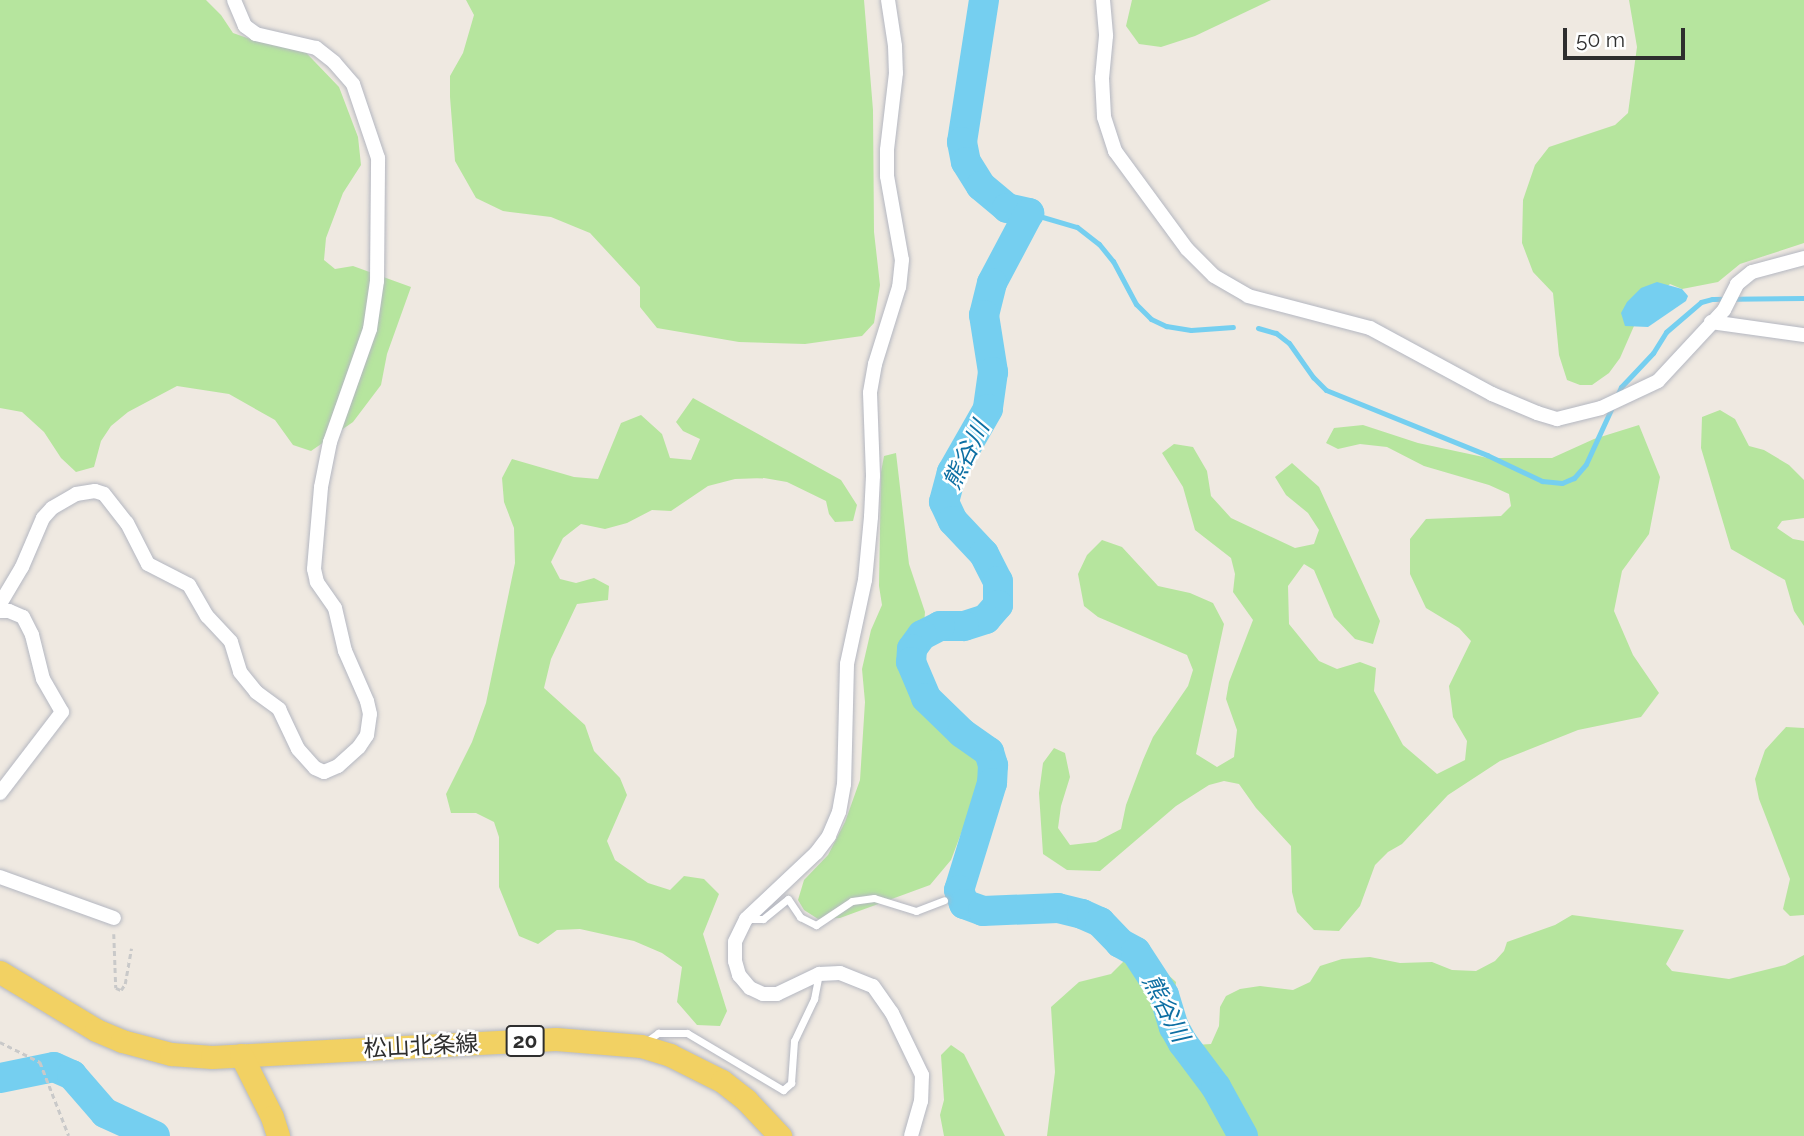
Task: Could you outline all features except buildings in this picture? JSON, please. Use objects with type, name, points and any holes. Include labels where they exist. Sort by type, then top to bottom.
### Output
[{"type":"main road","name":"松山北条線","points":[[0,972],[96,1030],[122,1041],[171,1054],[241,1055],[556,1040],[641,1046],[670,1055],[722,1081],[771,1132]]},
{"type":"main road","points":[[241,1055],[272,1117],[278,1136]]},
{"type":"street","points":[[0,604],[22,567],[43,518],[76,494],[95,491],[104,494],[127,523],[148,564],[190,585],[206,616],[231,642],[240,671],[256,692],[279,709],[298,749],[315,768],[324,772],[338,766],[359,747],[367,735],[370,714],[367,701],[345,651],[335,608],[317,582],[314,569],[321,487],[330,442],[370,329],[377,281],[378,158],[353,84],[334,62],[316,48],[256,34],[245,26],[234,0]]},
{"type":"street","points":[[888,0],[896,74],[887,176],[902,260],[899,287],[875,364],[870,393],[873,476],[871,517],[865,580],[846,676],[844,784],[839,812],[829,836],[816,853],[746,919],[735,942],[735,961],[739,975],[750,988],[763,994],[777,993],[819,974],[840,973],[873,986],[892,1013],[922,1075],[921,1101],[911,1136]]},
{"type":"street","points":[[1103,0],[1106,36],[1102,78],[1104,117],[1115,150],[1186,249],[1214,276],[1248,296],[1370,328],[1492,394],[1537,413],[1558,419],[1601,408],[1658,381],[1724,310],[1737,284],[1752,272],[1804,258]]},
{"type":"street","points":[[1711,322],[1804,335]]},
{"type":"street","points":[[0,611],[23,617],[32,635],[43,679],[62,712],[0,793]]},
{"type":"street","points":[[0,877],[114,918]]},
{"type":"lane","points":[[746,919],[763,919],[788,899],[800,918],[816,925],[852,901],[874,898],[916,911],[944,900]]},
{"type":"lane","points":[[641,1046],[658,1033],[687,1033],[783,1090],[791,1083],[794,1041],[814,999],[819,974]]},
{"type":"path","points":[[114,918],[116,988],[121,990],[125,984],[131,949]]},
{"type":"path","points":[[0,1042],[40,1062],[49,1079],[58,1114],[69,1136]]},
{"type":"green space","points":[[0,0],[206,0],[221,15],[233,33],[253,40],[277,33],[290,36],[339,87],[358,137],[361,165],[343,193],[326,238],[324,260],[335,269],[353,266],[411,287],[387,354],[381,385],[353,422],[311,451],[293,445],[275,420],[229,394],[177,386],[128,412],[111,426],[101,441],[94,467],[76,472],[61,458],[44,432],[22,412],[0,408]]},
{"type":"green space","points":[[466,0],[864,0],[873,110],[874,232],[880,285],[874,323],[862,336],[805,344],[739,342],[657,328],[640,307],[640,287],[590,233],[551,217],[503,211],[476,198],[455,161],[450,97],[450,76],[463,53],[474,15]]},
{"type":"green space","points":[[1132,0],[1271,0],[1195,36],[1161,47],[1139,44],[1126,26]]},
{"type":"green space","points":[[1629,0],[1804,0],[1804,243],[1740,264],[1718,282],[1682,289],[1670,284],[1625,325],[1634,326],[1620,358],[1609,373],[1592,385],[1580,385],[1567,380],[1559,355],[1553,293],[1533,272],[1522,243],[1523,200],[1535,165],[1549,147],[1615,125],[1628,113],[1637,47]]},
{"type":"green space","points":[[693,398],[841,480],[857,505],[853,521],[835,522],[829,514],[826,501],[787,482],[764,478],[735,479],[708,486],[671,511],[652,510],[627,523],[605,529],[581,524],[563,538],[551,562],[560,579],[576,583],[594,578],[609,586],[608,600],[577,604],[551,659],[544,688],[585,725],[594,751],[620,778],[627,795],[607,841],[615,860],[648,883],[670,890],[684,876],[704,879],[719,894],[703,934],[727,1011],[720,1026],[697,1025],[677,1002],[682,967],[662,953],[634,941],[580,929],[557,930],[538,944],[519,936],[499,887],[499,837],[494,822],[476,813],[451,813],[446,794],[472,742],[486,703],[515,563],[514,528],[504,502],[502,478],[512,459],[574,477],[598,479],[621,423],[641,415],[662,434],[670,458],[691,460],[700,439],[683,431],[676,422]]},
{"type":"green space","points":[[1720,410],[1735,419],[1749,446],[1764,450],[1789,465],[1804,480],[1804,518],[1782,521],[1777,528],[1793,539],[1804,541],[1804,626],[1794,611],[1785,580],[1731,549],[1701,448],[1702,417]]},
{"type":"green space","points":[[1363,425],[1418,443],[1488,458],[1552,458],[1594,439],[1639,425],[1660,477],[1649,534],[1622,571],[1614,611],[1633,655],[1659,693],[1641,717],[1578,730],[1500,761],[1448,795],[1402,844],[1388,852],[1375,865],[1360,906],[1339,931],[1314,930],[1297,912],[1292,892],[1291,846],[1256,808],[1239,784],[1224,781],[1209,785],[1176,806],[1100,871],[1067,870],[1043,854],[1039,793],[1043,763],[1054,748],[1065,753],[1070,777],[1061,806],[1058,828],[1070,845],[1096,842],[1121,829],[1126,805],[1153,737],[1188,686],[1193,670],[1187,655],[1098,617],[1084,606],[1078,574],[1087,555],[1102,540],[1122,547],[1158,586],[1190,593],[1213,603],[1224,624],[1196,754],[1217,767],[1234,757],[1237,730],[1226,699],[1229,682],[1253,620],[1233,592],[1235,574],[1231,558],[1195,530],[1183,487],[1162,453],[1174,444],[1193,447],[1207,471],[1211,496],[1231,518],[1295,548],[1314,544],[1319,530],[1308,513],[1286,495],[1275,477],[1292,463],[1319,487],[1380,621],[1373,644],[1355,639],[1334,617],[1314,570],[1304,564],[1288,586],[1289,624],[1319,661],[1337,669],[1360,662],[1376,668],[1374,691],[1403,745],[1437,774],[1465,760],[1467,741],[1453,717],[1449,686],[1471,641],[1459,628],[1426,608],[1410,574],[1410,539],[1426,519],[1501,516],[1511,506],[1509,494],[1489,485],[1424,466],[1387,447],[1360,444],[1338,449],[1326,443],[1334,428]]},
{"type":"green space","points":[[896,453],[909,564],[925,612],[922,652],[925,679],[947,716],[979,752],[982,778],[951,860],[930,885],[840,918],[818,919],[804,910],[798,900],[804,880],[828,855],[845,822],[860,780],[865,702],[862,669],[871,630],[882,605],[879,586],[881,472],[884,456]]},
{"type":"green space","points":[[1786,727],[1804,728],[1804,915],[1790,916],[1783,909],[1790,879],[1759,799],[1755,779],[1765,750]]},
{"type":"green space","points":[[1572,915],[1684,930],[1666,964],[1672,971],[1729,979],[1785,965],[1804,955],[1804,1136],[1047,1136],[1055,1072],[1051,1007],[1079,982],[1111,974],[1134,951],[1154,962],[1176,982],[1172,1015],[1184,1039],[1196,1045],[1211,1044],[1219,1026],[1220,1007],[1226,996],[1240,989],[1260,986],[1293,990],[1310,982],[1320,966],[1342,959],[1370,957],[1400,963],[1432,962],[1452,970],[1476,971],[1495,961],[1504,951],[1507,942],[1555,925]]},
{"type":"green space","points":[[951,1045],[964,1054],[1005,1136],[944,1136],[940,1115],[944,1100],[941,1055]]},
{"type":"water","points":[[1657,282],[1682,289],[1688,296],[1686,301],[1648,327],[1625,326],[1621,313],[1627,302],[1641,288]]},
{"type":"waterway","name":"熊谷川","points":[[984,0],[962,142],[966,162],[981,186],[1007,208],[1029,213],[992,283],[984,315],[993,372],[988,409],[952,472],[944,502],[953,521],[984,554],[998,581],[998,605],[986,619],[964,626],[940,626],[922,635],[912,649],[911,662],[926,698],[962,733],[989,752],[993,765],[992,783],[959,890],[964,904],[983,911],[1058,908],[1082,914],[1100,922],[1120,943],[1136,952],[1164,995],[1174,1027],[1183,1043],[1216,1087],[1243,1136]]},
{"type":"waterway","points":[[1029,213],[1077,227],[1099,244],[1113,261],[1136,304],[1151,319],[1166,326],[1191,330],[1233,327]]},
{"type":"waterway","points":[[1617,396],[1621,387],[1653,353],[1666,332],[1701,302],[1712,299],[1804,298]]},
{"type":"waterway","points":[[1258,328],[1276,333],[1289,343],[1313,377],[1326,390],[1487,455],[1542,481],[1562,483],[1574,478],[1586,464],[1613,405]]},
{"type":"waterway","points":[[0,1078],[54,1067],[72,1075],[105,1113],[155,1136]]}]
